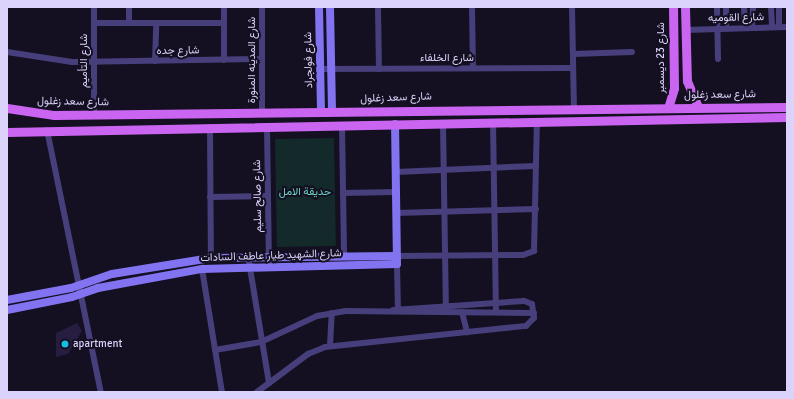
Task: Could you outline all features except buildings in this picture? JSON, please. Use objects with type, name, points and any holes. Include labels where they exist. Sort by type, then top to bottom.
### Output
[{"type":"main road","name":"شارع 23 ديسمبر","points":[[668,108],[674,80],[673,7]]},
{"type":"main road","points":[[685,7],[686,78],[698,107]]},
{"type":"main road","points":[[674,80],[686,78]]},
{"type":"main road","name":"شارع سعد زغلول","points":[[8,109],[46,115],[94,115],[787,106]]},
{"type":"main road","points":[[465,109],[465,123]]},
{"type":"main road","points":[[7,131],[787,117]]},
{"type":"street","name":"شارع التأميم","points":[[94,7],[94,115]]},
{"type":"street","points":[[129,7],[129,23]]},
{"type":"street","points":[[224,7],[224,60]]},
{"type":"street","name":"شارع المدينه المنورة","points":[[262,7],[262,114]]},
{"type":"street","name":"شارع فولجراد","points":[[319,7],[321,112]]},
{"type":"street","name":"شارع فولجراد","points":[[330,7],[332,112]]},
{"type":"street","points":[[378,7],[379,69]]},
{"type":"street","points":[[472,7],[473,68]]},
{"type":"street","points":[[572,7],[574,109]]},
{"type":"street","points":[[717,7],[718,59]]},
{"type":"street","points":[[726,7],[726,28]]},
{"type":"street","points":[[744,7],[745,28]]},
{"type":"street","points":[[752,28],[753,7]]},
{"type":"street","points":[[771,7],[772,27]]},
{"type":"street","points":[[779,7],[779,27]]},
{"type":"street","points":[[94,23],[224,23]]},
{"type":"street","points":[[154,61],[156,23]]},
{"type":"street","name":"شارع القوميه","points":[[685,30],[787,27]]},
{"type":"street","name":"شارع جده","points":[[7,52],[94,62],[262,59]]},
{"type":"street","points":[[573,54],[632,52]]},
{"type":"street","name":"شارع الخلفاء","points":[[320,69],[573,68]]},
{"type":"street","points":[[396,260],[445,256],[523,255],[534,251],[537,121]]},
{"type":"street","points":[[493,122],[496,312]]},
{"type":"street","points":[[443,123],[446,308]]},
{"type":"street","points":[[395,124],[396,309]]},
{"type":"street","points":[[342,125],[344,260]]},
{"type":"street","name":"شارع صالح سليم","points":[[267,126],[269,266]]},
{"type":"street","points":[[210,127],[211,258]]},
{"type":"street","points":[[46,130],[100,392]]},
{"type":"street","points":[[396,172],[536,166]]},
{"type":"street","points":[[343,193],[396,192]]},
{"type":"street","points":[[210,197],[268,196]]},
{"type":"street","points":[[396,212],[536,209]]},
{"type":"street","points":[[248,256],[261,342],[269,383]]},
{"type":"street","name":"شارع الشهيد طيار عاطف السادات","points":[[7,300],[79,285],[112,274],[211,258],[269,256],[344,260],[396,260]]},
{"type":"street","name":"شارع الشهيد طيار عاطف السادات","points":[[7,310],[81,295],[98,288],[202,269],[269,266],[344,260]]},
{"type":"street","points":[[202,269],[222,392]]},
{"type":"street","points":[[215,350],[261,342],[301,322],[332,313],[446,308],[496,301],[529,302],[534,313],[534,321],[526,326],[330,346],[308,354],[257,392]]},
{"type":"street","points":[[446,308],[462,312],[534,313]]},
{"type":"street","points":[[462,312],[468,332]]},
{"type":"street","points":[[330,346],[332,313]]},
{"type":"green space","name":"حديقة الامل","points":[[334,138],[336,246],[277,247],[275,139]]},
{"type":"place","name":"apartment","points":[[65,344]]}]
